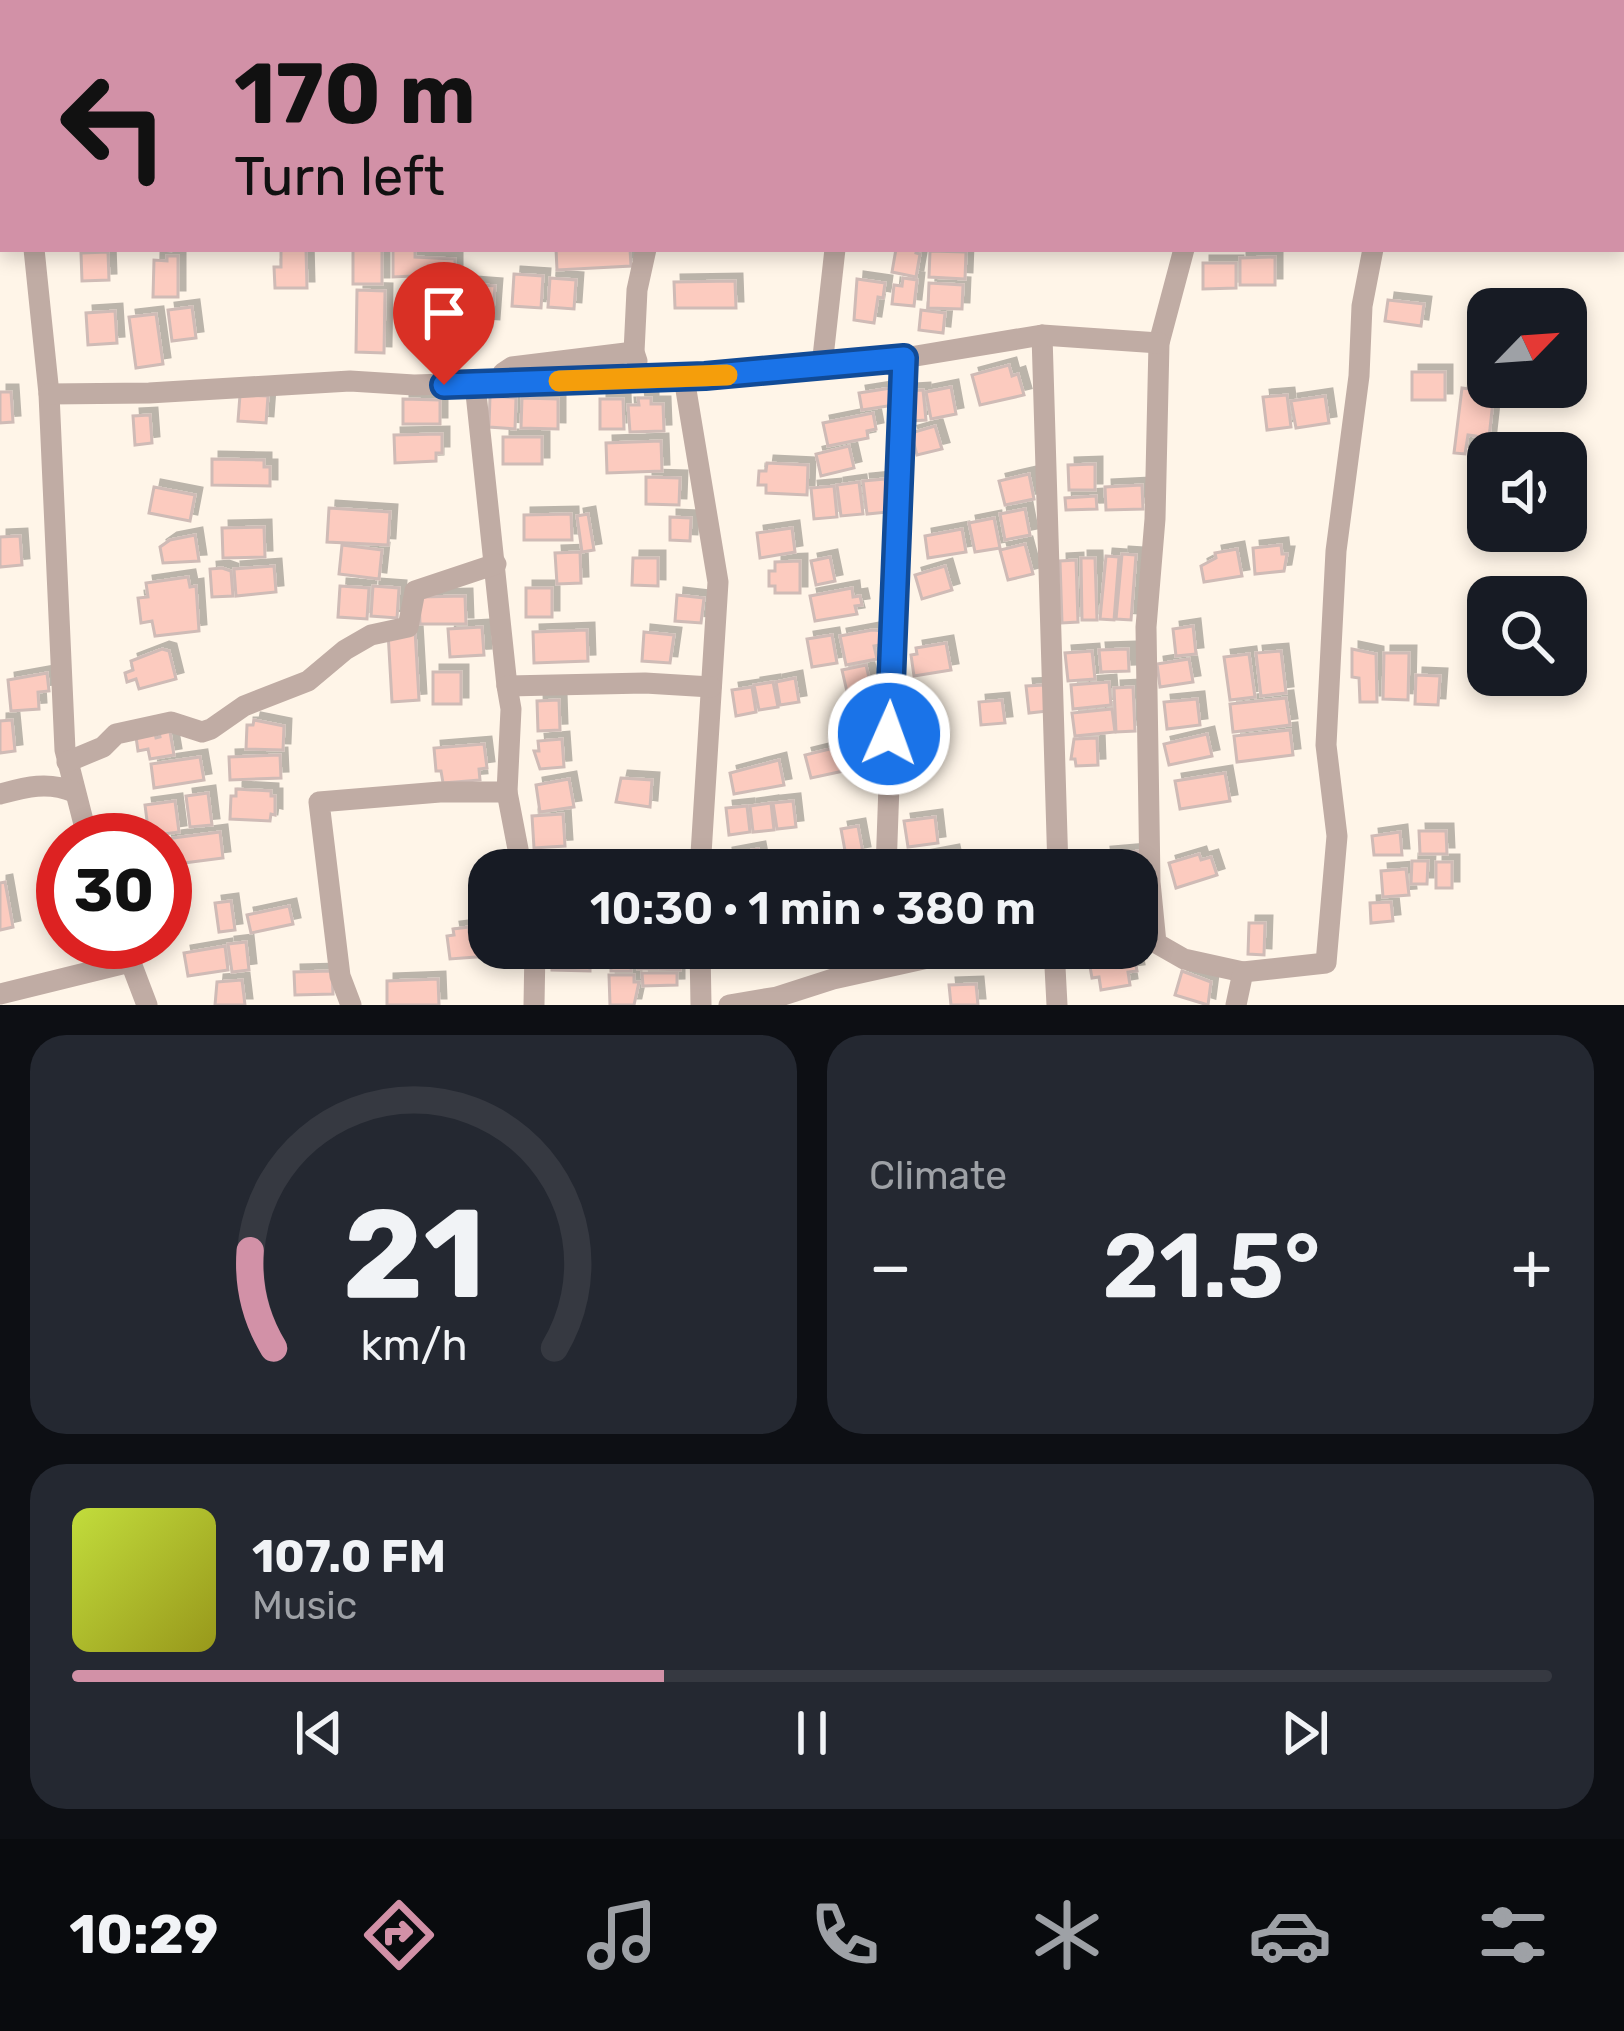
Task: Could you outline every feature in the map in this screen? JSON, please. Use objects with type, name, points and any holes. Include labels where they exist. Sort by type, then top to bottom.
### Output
[{"type":"street","points":[[34,252],[49,394],[66,756],[80,813]]},
{"type":"street","points":[[644,379],[634,352],[637,290],[645,252]]},
{"type":"street","points":[[822,366],[835,252]]},
{"type":"street","points":[[1183,252],[1159,343],[1145,668],[1150,882],[1156,943],[1184,959],[1244,972],[1326,963],[1337,836],[1326,745],[1336,551],[1359,376],[1362,306],[1372,252]]},
{"type":"street","points":[[49,394],[350,381],[475,384],[684,378],[904,358],[1042,335],[1159,343]]},
{"type":"street","points":[[1042,335],[1057,849]]},
{"type":"street","points":[[501,383],[509,368],[634,352]]},
{"type":"street","points":[[887,849],[904,358]]},
{"type":"street","points":[[684,378],[718,582],[701,849]]},
{"type":"street","points":[[475,384],[511,709],[507,792],[518,849]]},
{"type":"street","points":[[38,784],[66,756],[103,747],[116,734],[171,722],[202,732],[212,729],[244,706],[308,681],[371,635],[408,627],[415,592],[496,564]]},
{"type":"street","points":[[507,686],[645,683],[711,688]]},
{"type":"street","points":[[0,794],[38,784],[74,792]]},
{"type":"street","points":[[351,1005],[340,976],[319,802],[507,792]]},
{"type":"street","points":[[0,994],[76,969]]},
{"type":"street","points":[[133,969],[147,1005]]},
{"type":"street","points":[[534,1005],[535,969]]},
{"type":"street","points":[[700,969],[701,1005]]},
{"type":"street","points":[[729,1005],[777,997],[859,969]]},
{"type":"street","points":[[1054,969],[1057,1005]]},
{"type":"street","points":[[1236,1005],[1244,972]]},
{"type":"building","points":[[108,252],[109,280],[82,281],[81,253]]},
{"type":"building","points":[[281,252],[306,252],[307,288],[275,288],[274,267],[281,267]]},
{"type":"building","points":[[353,252],[382,252],[382,284],[353,284]]},
{"type":"building","points":[[393,252],[455,259],[455,274],[393,277]]},
{"type":"building","points":[[556,252],[630,252],[631,266],[557,270]]},
{"type":"building","points":[[895,252],[920,254],[916,277],[892,272]]},
{"type":"building","points":[[930,252],[966,252],[965,279],[929,277]]},
{"type":"building","points":[[167,256],[178,256],[178,297],[153,297],[154,260],[167,261]]},
{"type":"building","points":[[1275,257],[1275,285],[1240,285],[1240,258]]},
{"type":"building","points":[[1203,263],[1236,263],[1236,288],[1203,289]]},
{"type":"building","points":[[514,274],[543,276],[541,308],[512,306]]},
{"type":"building","points":[[550,278],[576,280],[574,309],[548,307]]},
{"type":"building","points":[[903,278],[917,280],[914,306],[892,304],[894,285],[902,286]]},
{"type":"building","points":[[857,279],[885,283],[874,323],[854,320]]},
{"type":"building","points":[[735,281],[736,308],[675,308],[674,282]]},
{"type":"building","points":[[929,283],[963,285],[962,309],[928,308]]},
{"type":"building","points":[[470,284],[495,286],[492,326],[467,324]]},
{"type":"building","points":[[357,290],[385,291],[384,353],[356,352]]},
{"type":"building","points":[[1388,300],[1424,304],[1421,326],[1385,321]]},
{"type":"building","points":[[192,307],[196,338],[172,341],[168,310]]},
{"type":"building","points":[[921,310],[945,313],[943,333],[919,330]]},
{"type":"building","points":[[115,311],[117,343],[88,345],[86,313]]},
{"type":"building","points":[[156,314],[163,364],[136,368],[129,317]]},
{"type":"building","points":[[1009,365],[1012,376],[1018,374],[1024,395],[980,405],[972,375]]},
{"type":"building","points":[[1412,372],[1445,372],[1445,400],[1412,400]]},
{"type":"building","points":[[951,387],[956,414],[931,419],[926,392]]},
{"type":"building","points":[[891,388],[894,405],[862,410],[859,393]]},
{"type":"building","points":[[1462,388],[1467,389],[1467,408],[1492,408],[1490,432],[1467,432],[1465,454],[1454,453]]},
{"type":"building","points":[[923,390],[926,420],[912,421],[909,391]]},
{"type":"building","points":[[0,392],[11,392],[13,422],[0,423]]},
{"type":"building","points":[[240,395],[268,396],[266,423],[238,421]]},
{"type":"building","points":[[1287,395],[1291,427],[1267,430],[1263,397]]},
{"type":"building","points":[[490,396],[516,398],[515,429],[489,427]]},
{"type":"building","points":[[1325,396],[1329,423],[1296,428],[1291,401]]},
{"type":"building","points":[[522,398],[558,399],[558,429],[521,428]]},
{"type":"building","points":[[638,398],[663,404],[664,431],[630,432],[628,405],[639,405]]},
{"type":"building","points":[[403,399],[440,400],[440,424],[403,424]]},
{"type":"building","points":[[600,399],[623,399],[624,429],[600,429]]},
{"type":"building","points":[[873,413],[876,429],[867,431],[868,438],[828,446],[823,423]]},
{"type":"building","points":[[150,415],[152,443],[135,445],[133,416]]},
{"type":"building","points":[[935,426],[942,449],[917,455],[911,433]]},
{"type":"building","points":[[442,434],[442,453],[436,453],[436,461],[395,463],[394,435]]},
{"type":"building","points":[[503,437],[542,437],[542,464],[503,464]]},
{"type":"building","points":[[661,441],[662,471],[607,473],[606,443]]},
{"type":"building","points":[[849,446],[854,468],[821,476],[816,454]]},
{"type":"building","points":[[212,459],[264,460],[264,467],[270,467],[270,486],[212,485]]},
{"type":"building","points":[[767,463],[808,465],[807,495],[766,493],[766,485],[758,485],[759,471],[766,471]]},
{"type":"building","points":[[1095,464],[1095,490],[1069,490],[1068,465]]},
{"type":"building","points":[[1029,474],[1034,499],[1005,505],[999,481]]},
{"type":"building","points":[[646,477],[680,478],[679,505],[646,504]]},
{"type":"building","points":[[885,479],[888,512],[867,514],[863,481]]},
{"type":"building","points":[[859,482],[863,514],[841,516],[837,485]]},
{"type":"building","points":[[1142,485],[1143,509],[1106,510],[1105,487]]},
{"type":"building","points":[[834,486],[837,517],[814,519],[811,488]]},
{"type":"building","points":[[154,487],[195,495],[190,521],[149,513]]},
{"type":"building","points":[[1096,496],[1097,509],[1066,510],[1065,498]]},
{"type":"building","points":[[329,508],[390,512],[388,545],[327,542]]},
{"type":"building","points":[[1025,509],[1030,535],[1005,540],[1000,514]]},
{"type":"building","points":[[571,514],[572,540],[524,540],[524,515]]},
{"type":"building","points":[[588,514],[594,550],[582,552],[577,516]]},
{"type":"building","points":[[670,517],[691,518],[690,541],[670,540]]},
{"type":"building","points":[[994,518],[1000,548],[975,552],[969,523]]},
{"type":"building","points":[[264,527],[265,557],[223,558],[222,528]]},
{"type":"building","points":[[792,528],[795,552],[760,558],[757,533]]},
{"type":"building","points":[[962,529],[966,552],[928,558],[925,536]]},
{"type":"building","points":[[195,535],[199,561],[163,563],[160,547]]},
{"type":"building","points":[[20,536],[22,565],[0,567],[0,537]]},
{"type":"building","points":[[1025,544],[1033,574],[1008,580],[1000,550]]},
{"type":"building","points":[[342,545],[382,550],[379,579],[339,574]]},
{"type":"building","points":[[1281,545],[1282,554],[1287,554],[1284,571],[1255,574],[1253,548]]},
{"type":"building","points":[[1237,549],[1242,576],[1204,582],[1201,566],[1216,558],[1215,553]]},
{"type":"building","points":[[580,552],[581,583],[557,584],[555,553]]},
{"type":"building","points":[[1122,554],[1136,555],[1131,620],[1116,619]]},
{"type":"building","points":[[1106,556],[1119,557],[1114,620],[1100,619]]},
{"type":"building","points":[[830,557],[835,581],[816,585],[811,561]]},
{"type":"building","points":[[633,558],[658,558],[658,586],[632,585]]},
{"type":"building","points":[[1081,558],[1095,558],[1097,620],[1082,620]]},
{"type":"building","points":[[1076,560],[1078,622],[1062,623],[1060,561]]},
{"type":"building","points":[[800,561],[800,593],[775,593],[775,586],[769,586],[769,571],[775,571],[775,562]]},
{"type":"building","points":[[274,566],[276,592],[236,596],[234,569]]},
{"type":"building","points":[[945,566],[952,590],[922,599],[915,575]]},
{"type":"building","points":[[210,569],[231,571],[233,596],[212,597]]},
{"type":"building","points":[[188,577],[190,587],[196,586],[199,631],[155,636],[152,621],[141,623],[138,598],[148,597],[146,583]]},
{"type":"building","points":[[340,586],[369,588],[367,619],[338,617]]},
{"type":"building","points":[[373,586],[399,588],[397,618],[371,616]]},
{"type":"building","points":[[526,588],[552,588],[552,617],[526,617]]},
{"type":"building","points":[[852,588],[853,597],[860,596],[862,605],[855,606],[857,614],[815,621],[810,596]]},
{"type":"building","points":[[677,595],[704,598],[701,623],[675,621]]},
{"type":"building","points":[[465,596],[466,624],[420,624],[419,597]]},
{"type":"building","points":[[1193,626],[1196,654],[1176,656],[1173,629]]},
{"type":"building","points":[[482,627],[484,655],[450,657],[448,629]]},
{"type":"building","points":[[415,630],[419,700],[392,702],[388,632]]},
{"type":"building","points":[[587,630],[588,661],[534,663],[533,632]]},
{"type":"building","points":[[884,631],[886,644],[874,646],[877,659],[846,665],[840,636]]},
{"type":"building","points":[[644,632],[674,635],[670,663],[642,661]]},
{"type":"building","points":[[832,635],[837,663],[812,667],[807,639]]},
{"type":"building","points":[[946,643],[951,670],[914,676],[911,655],[917,654],[916,648]]},
{"type":"building","points":[[162,649],[169,651],[176,679],[139,689],[136,679],[127,682],[125,673],[133,670],[131,661]]},
{"type":"building","points":[[1128,649],[1129,671],[1101,672],[1099,650]]},
{"type":"building","points":[[1352,649],[1376,654],[1377,702],[1360,702],[1359,678],[1352,677]]},
{"type":"building","points":[[1092,651],[1095,679],[1068,681],[1065,653]]},
{"type":"building","points":[[1281,651],[1286,693],[1261,696],[1256,653]]},
{"type":"building","points":[[1384,653],[1409,653],[1408,700],[1383,699]]},
{"type":"building","points":[[1249,654],[1255,697],[1230,700],[1224,657]]},
{"type":"building","points":[[1189,659],[1193,682],[1160,687],[1157,664]]},
{"type":"building","points":[[866,665],[872,691],[848,696],[842,670]]},
{"type":"building","points":[[433,672],[461,672],[461,704],[433,704]]},
{"type":"building","points":[[47,673],[49,691],[38,692],[39,709],[11,711],[8,680]]},
{"type":"building","points":[[1416,675],[1440,676],[1438,705],[1415,704]]},
{"type":"building","points":[[795,678],[799,702],[780,705],[776,682]]},
{"type":"building","points":[[773,682],[778,707],[759,710],[754,685]]},
{"type":"building","points":[[1109,682],[1111,705],[1073,709],[1071,685]]},
{"type":"building","points":[[1045,685],[1048,711],[1029,713],[1026,686]]},
{"type":"building","points":[[752,687],[756,712],[736,716],[732,690]]},
{"type":"building","points":[[1133,687],[1135,731],[1116,732],[1114,688]]},
{"type":"building","points":[[1286,698],[1290,725],[1233,732],[1230,704]]},
{"type":"building","points":[[1197,699],[1200,725],[1167,729],[1164,702]]},
{"type":"building","points":[[559,700],[560,730],[538,731],[537,701]]},
{"type":"building","points":[[1002,700],[1005,723],[981,725],[979,702]]},
{"type":"building","points":[[1112,709],[1115,732],[1075,736],[1072,713]]},
{"type":"building","points":[[12,720],[15,751],[0,753],[0,721]]},
{"type":"building","points":[[254,720],[284,726],[283,750],[246,749],[247,725]]},
{"type":"building","points":[[169,726],[174,755],[150,759],[148,749],[138,751],[136,737],[154,729],[156,738],[160,737],[158,728]]},
{"type":"building","points":[[1290,730],[1293,755],[1237,762],[1234,736]]},
{"type":"building","points":[[1207,734],[1212,756],[1169,765],[1164,744]]},
{"type":"building","points":[[1097,738],[1098,765],[1076,766],[1071,759],[1074,739]]},
{"type":"building","points":[[562,739],[564,767],[540,769],[534,751],[539,751],[538,741]]},
{"type":"building","points":[[484,744],[487,768],[479,769],[480,780],[443,783],[441,771],[436,771],[434,748]]},
{"type":"building","points":[[842,746],[848,770],[811,778],[805,755]]},
{"type":"building","points":[[280,755],[281,778],[230,780],[229,757]]},
{"type":"building","points":[[200,757],[204,780],[154,788],[151,764]]},
{"type":"building","points":[[779,760],[784,785],[734,794],[730,773]]},
{"type":"building","points":[[1225,773],[1230,801],[1180,809],[1175,781]]},
{"type":"building","points":[[621,778],[652,780],[650,807],[616,802]]},
{"type":"building","points":[[569,779],[574,807],[540,812],[536,785]]},
{"type":"building","points":[[236,789],[271,791],[275,815],[271,814],[270,821],[230,819]]},
{"type":"building","points":[[208,793],[212,825],[192,827],[186,796]]},
{"type":"building","points":[[175,801],[177,813],[146,813],[145,805]]},
{"type":"building","points":[[793,801],[796,827],[777,829],[773,803]]},
{"type":"building","points":[[771,803],[774,830],[753,832],[750,806]]},
{"type":"building","points":[[747,806],[750,832],[729,835],[726,808]]},
{"type":"building","points":[[563,814],[565,846],[534,848],[532,816]]},
{"type":"building","points":[[935,817],[938,843],[908,847],[904,821]]},
{"type":"building","points":[[858,826],[862,849],[845,849],[841,829]]},
{"type":"building","points":[[1419,831],[1446,831],[1447,854],[1420,854]]},
{"type":"building","points":[[220,832],[223,858],[192,862],[192,836]]},
{"type":"building","points":[[1400,832],[1402,855],[1374,855],[1372,836]]},
{"type":"building","points":[[1199,854],[1201,860],[1211,857],[1217,875],[1176,888],[1169,863]]},
{"type":"building","points":[[1412,861],[1428,861],[1427,884],[1411,884]]},
{"type":"building","points":[[1436,862],[1452,862],[1452,888],[1436,888]]},
{"type":"building","points":[[1406,869],[1409,895],[1383,897],[1381,871]]},
{"type":"building","points":[[5,882],[13,927],[0,930],[0,883]]},
{"type":"building","points":[[231,901],[235,930],[219,932],[215,903]]},
{"type":"building","points":[[1391,902],[1393,921],[1371,923],[1370,903]]},
{"type":"building","points":[[289,906],[293,924],[251,933],[247,915]]},
{"type":"building","points":[[1249,923],[1265,923],[1264,955],[1248,954]]},
{"type":"building","points":[[468,927],[468,958],[450,959],[447,936],[454,935],[453,929]]},
{"type":"building","points":[[246,942],[249,970],[232,972],[228,944]]},
{"type":"building","points":[[225,946],[228,970],[188,976],[192,952]]},
{"type":"building","points":[[1090,969],[1137,969],[1128,972],[1130,985],[1101,990],[1099,977],[1092,978]]},
{"type":"building","points":[[332,971],[333,994],[295,995],[294,972]]},
{"type":"building","points":[[1182,971],[1211,982],[1208,1005],[1175,995]]},
{"type":"building","points":[[642,973],[677,973],[677,985],[643,986]]},
{"type":"building","points":[[609,975],[634,975],[634,982],[639,982],[634,1005],[610,1005]]},
{"type":"building","points":[[438,979],[439,1005],[387,1005],[387,981]]},
{"type":"building","points":[[242,980],[245,1005],[215,1005],[217,982]]},
{"type":"building","points":[[976,984],[978,1005],[951,1005],[949,985]]},
{"type":"slow traffic","points":[[559,381],[727,375]]},
{"type":"route","points":[[444,385],[705,376],[904,358],[889,734]]}]
